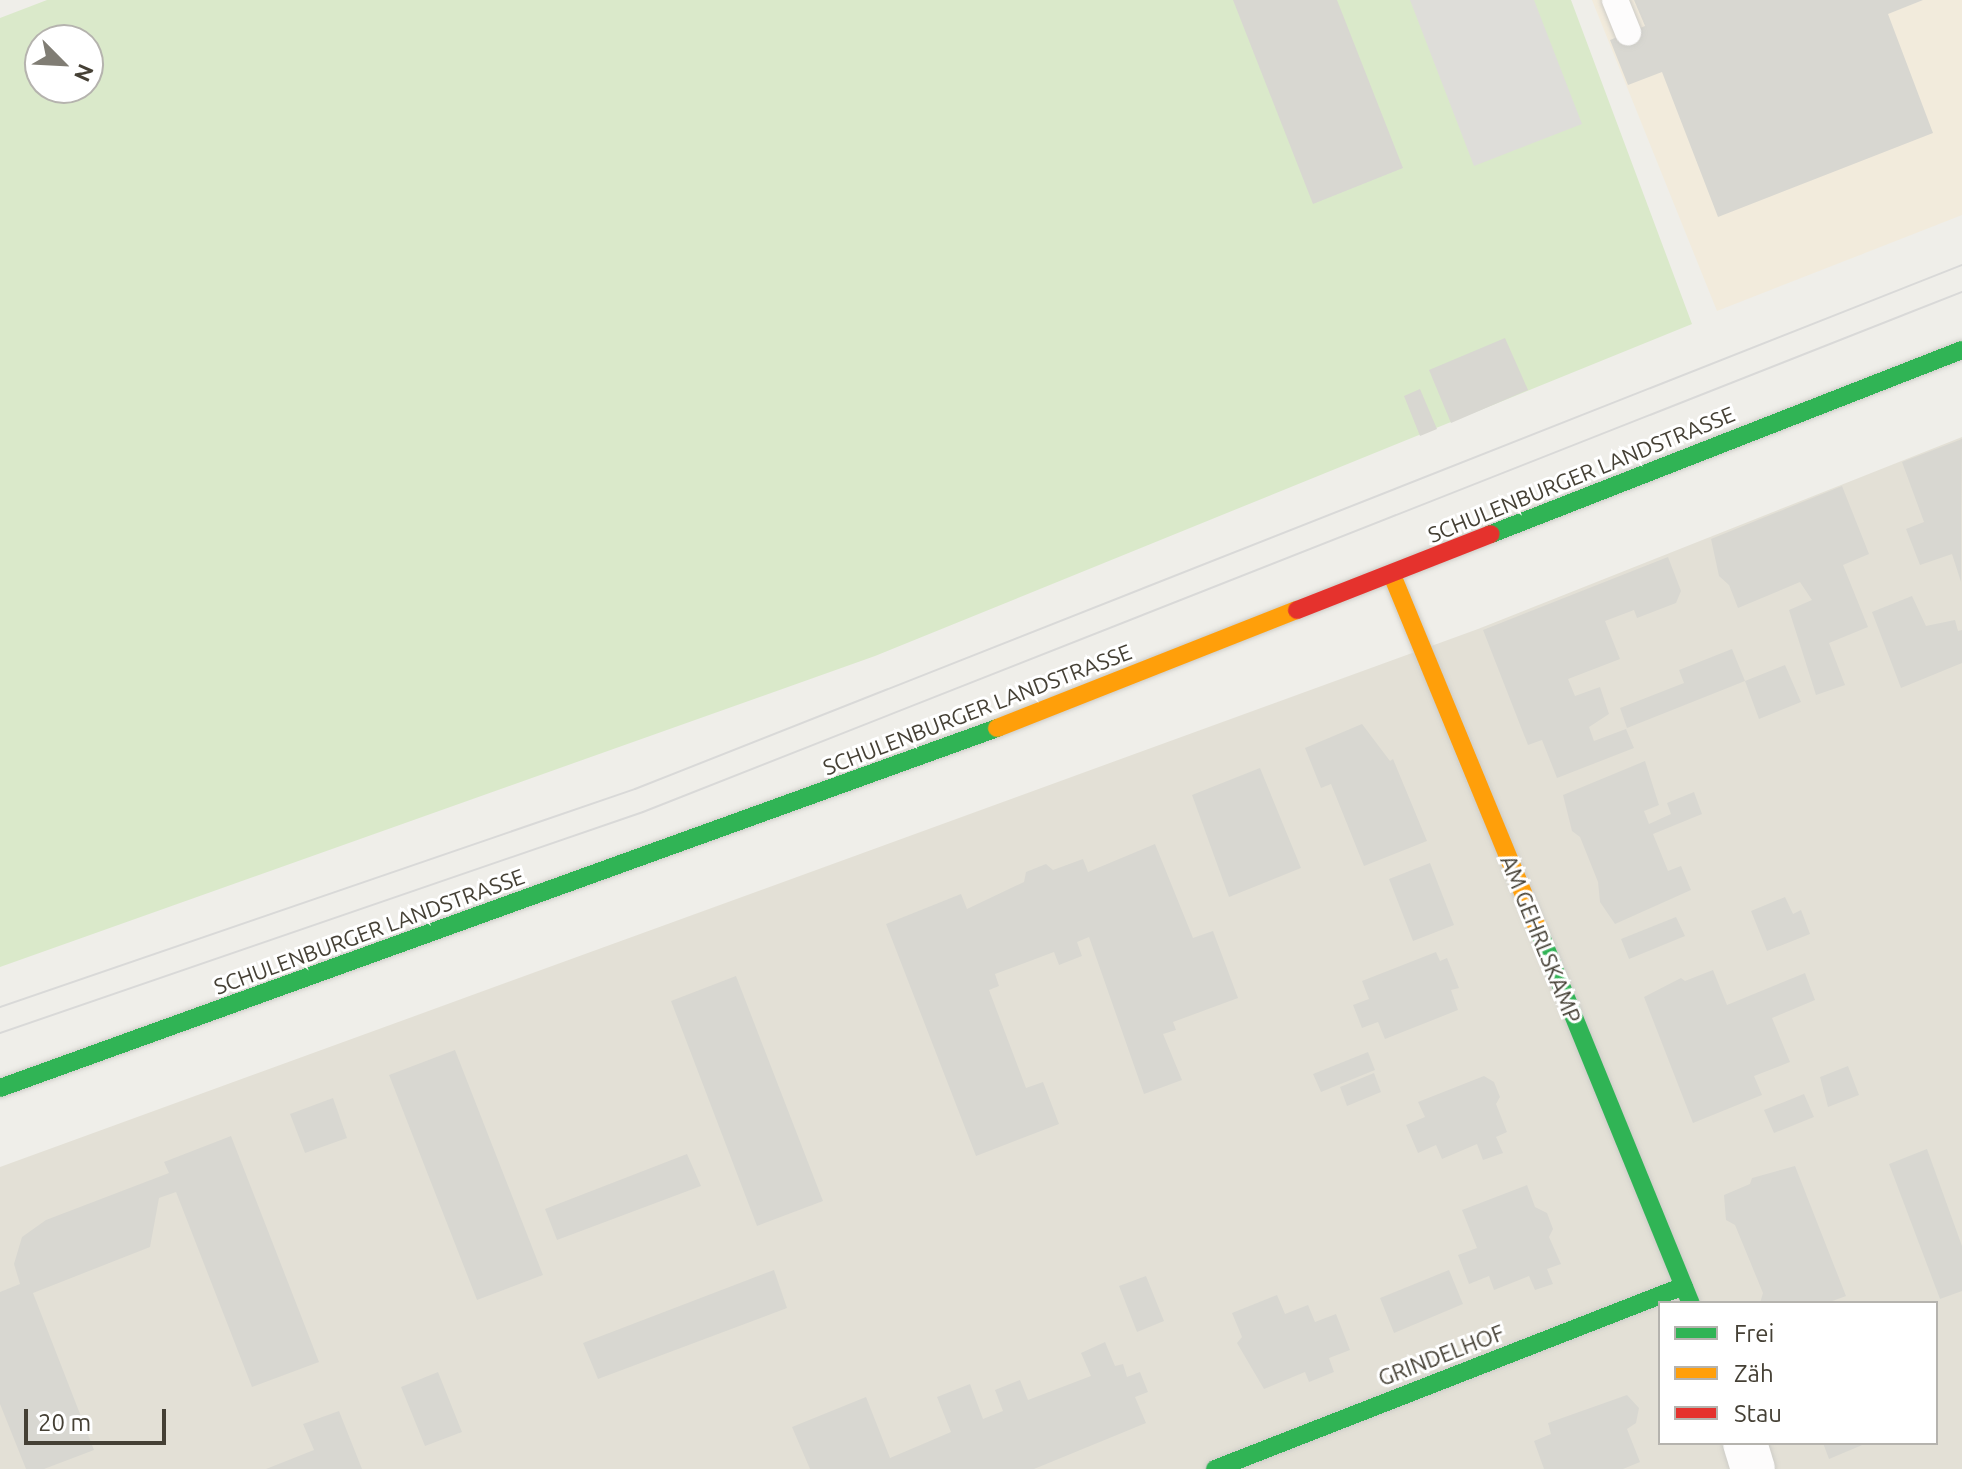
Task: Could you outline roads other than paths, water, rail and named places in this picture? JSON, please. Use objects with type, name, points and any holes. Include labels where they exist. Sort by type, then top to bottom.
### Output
[{"type":"main road","name":"SCHULENBURGER LANDSTRASSE","points":[[0,1088],[902,765],[1962,350]]},
{"type":"main road","name":"AM GEHRLSKAMP","points":[[1392,575],[1687,1295]]},
{"type":"main road","name":"GRINDELHOF","points":[[1215,1469],[1658,1306]]},
{"type":"street","points":[[1746,1445],[1753,1469]]},
{"type":"lane","points":[[1615,0],[1628,33]]},
{"type":"tram line","points":[[0,1007],[635,789],[1962,265]]},
{"type":"tram line","points":[[0,1033],[643,812],[1962,292]]}]
